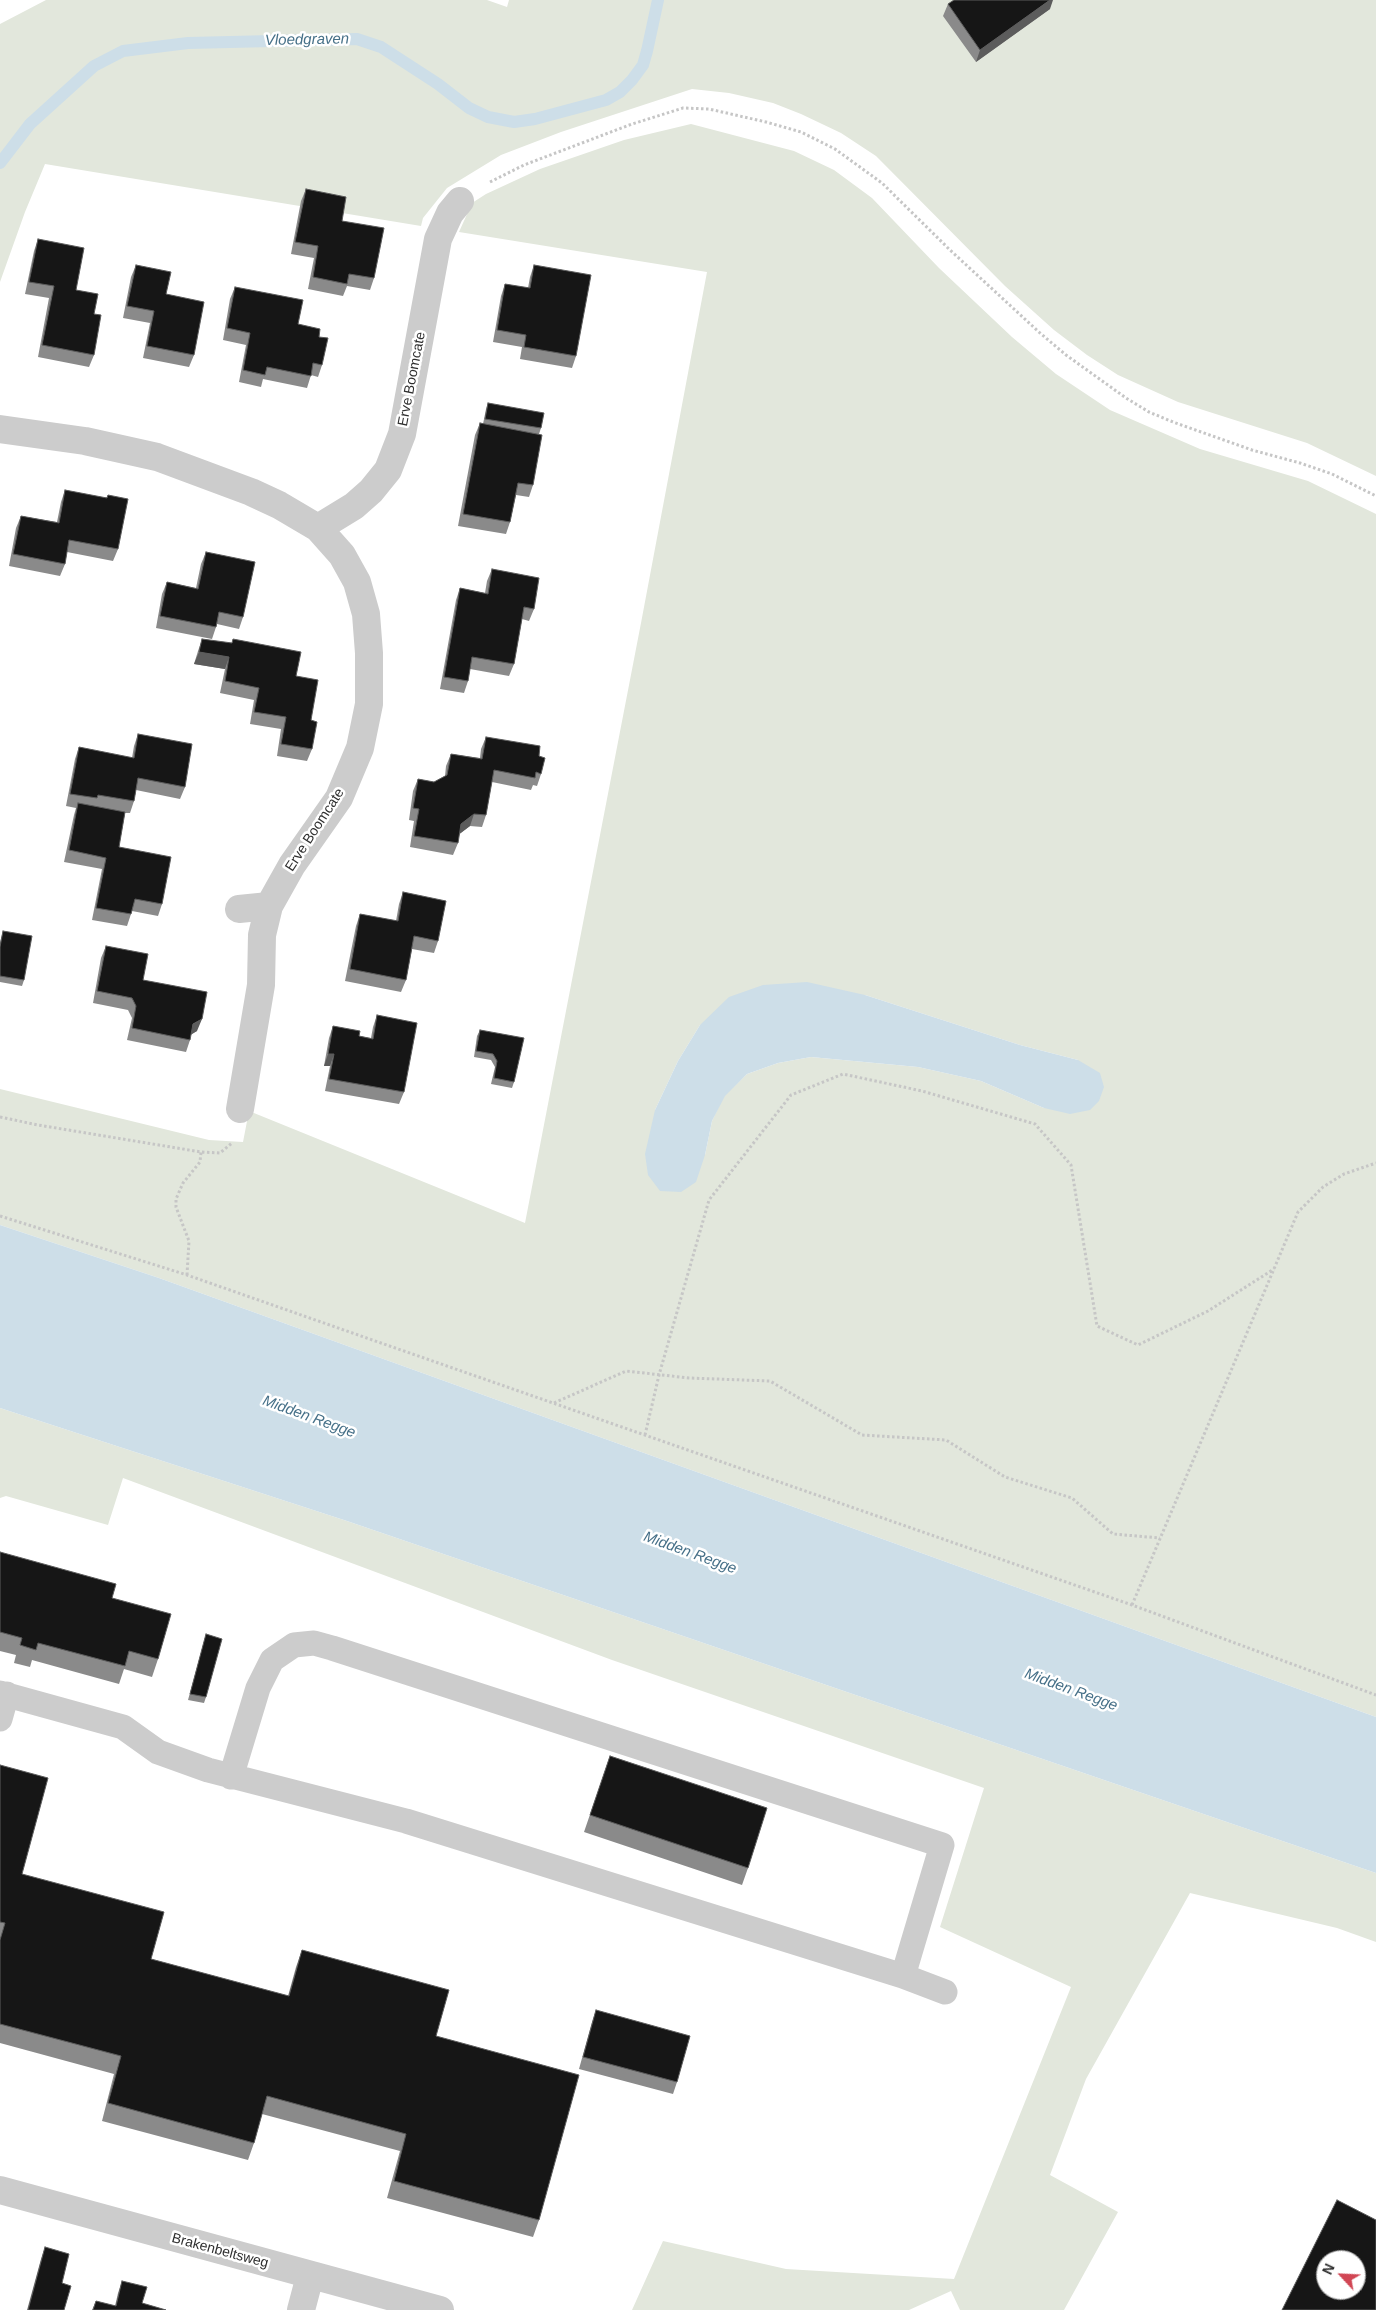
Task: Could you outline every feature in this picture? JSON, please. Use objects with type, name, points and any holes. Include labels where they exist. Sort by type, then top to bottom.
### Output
[{"type":"street","name":"Erve Boomcate","points":[[318,528],[360,501],[388,470],[402,434],[438,239],[450,213],[460,201]]},
{"type":"street","name":"Erve Boomcate","points":[[0,429],[85,441],[156,457],[252,492],[279,505],[318,528],[342,555],[358,582],[366,614],[369,653],[369,704],[360,748],[339,798],[292,865],[269,906],[262,935],[261,985],[240,1109]]},
{"type":"street","points":[[239,909],[269,906]]},
{"type":"street","name":"Brakenbeltsweg","points":[[0,2190],[440,2310]]},
{"type":"street","points":[[301,2310],[310,2276]]},
{"type":"lane","points":[[231,1777],[258,1688],[272,1660],[294,1645],[314,1643],[332,1648],[942,1845],[903,1976]]},
{"type":"lane","points":[[0,1719],[3,1693],[123,1727],[158,1752],[231,1777],[406,1820],[903,1976],[945,1992]]},
{"type":"path","points":[[460,201],[474,189],[524,164],[683,108],[709,109],[801,132],[834,149],[882,183],[950,250],[1040,333],[1066,355],[1126,398],[1149,412],[1173,422],[1252,450],[1300,462],[1332,474],[1376,496]]},
{"type":"path","points":[[645,1435],[659,1375],[710,1200],[791,1095],[843,1074],[922,1091],[1035,1124],[1071,1165],[1097,1326],[1138,1345],[1208,1311],[1274,1269]]},
{"type":"path","points":[[0,1116],[38,1125],[201,1152],[220,1153],[231,1146],[240,1109]]},
{"type":"path","points":[[187,1275],[189,1241],[176,1207],[176,1199],[183,1183],[200,1162],[201,1152]]},
{"type":"path","points":[[1132,1605],[1298,1212],[1323,1187],[1344,1174],[1376,1163]]},
{"type":"path","points":[[0,1216],[187,1275],[1132,1605],[1376,1695]]},
{"type":"path","points":[[554,1403],[626,1371],[690,1378],[770,1381],[862,1436],[946,1440],[1005,1477],[1072,1498],[1113,1534],[1160,1538]]},
{"type":"shaded area","points":[[46,0],[487,0],[507,7],[509,0],[1376,0],[1376,476],[1307,443],[1178,402],[1118,375],[1054,330],[1005,286],[876,156],[841,133],[801,114],[773,103],[729,93],[692,89],[561,132],[501,155],[447,188],[423,218],[421,226],[45,164],[25,212],[0,282],[0,24]]},
{"type":"shaded area","points":[[691,124],[794,151],[834,170],[872,198],[939,268],[1012,337],[1056,374],[1110,410],[1200,449],[1308,481],[1376,514],[1376,1717],[159,1278],[0,1225],[0,1089],[209,1140],[243,1142],[249,1111],[525,1223],[707,272],[459,232],[472,203],[486,194],[540,169],[624,140]],"holes":[[[865,995],[1020,1045],[1078,1060],[1044,1108],[981,1081],[918,1067],[811,1057],[778,1063],[747,1074],[724,1096],[712,1121],[705,1155],[655,1110],[678,1061],[700,1025]]]},
{"type":"shaded area","points":[[0,1408],[347,1521],[1376,1873],[1376,1942],[1337,1928],[1190,1893],[1086,2079],[1050,2175],[1118,2212],[1064,2310],[960,2310],[951,2291],[909,2310],[632,2310],[663,2241],[786,2269],[954,2279],[1071,1987],[940,1927],[984,1788],[612,1660],[123,1478],[108,1525],[6,1496],[0,1498]]},
{"type":"water","points":[[807,982],[865,995],[1020,1045],[1078,1060],[1100,1073],[1104,1087],[1099,1101],[1090,1110],[1070,1114],[1044,1108],[981,1081],[918,1067],[811,1057],[778,1063],[747,1074],[725,1096],[712,1121],[705,1155],[696,1182],[681,1192],[660,1191],[648,1175],[645,1154],[655,1110],[678,1061],[700,1025],[729,997],[763,985]]},
{"type":"water","name":"Midden Regge","points":[[0,1225],[159,1278],[1376,1717],[1376,1873],[347,1521],[0,1408]]},
{"type":"building","points":[[954,0],[1050,0],[980,50],[948,4]]},
{"type":"building","points":[[306,189],[346,197],[342,221],[384,228],[374,278],[349,274],[347,284],[313,277],[318,246],[295,242]]},
{"type":"building","points":[[38,239],[84,248],[76,290],[98,294],[94,314],[101,315],[94,355],[42,345],[54,286],[29,282]]},
{"type":"building","points":[[136,265],[171,272],[166,294],[204,302],[194,355],[147,346],[154,311],[127,306]]},
{"type":"building","points":[[534,265],[591,275],[576,356],[524,347],[526,335],[497,330],[505,284],[530,288]]},
{"type":"building","points":[[235,287],[303,300],[298,324],[320,329],[319,337],[328,338],[322,365],[313,363],[311,376],[267,367],[265,375],[243,370],[250,333],[227,328]]},
{"type":"building","points":[[488,403],[544,413],[541,428],[485,419]]},
{"type":"building","points":[[480,423],[542,435],[533,485],[518,483],[510,522],[463,514]]},
{"type":"building","points":[[65,490],[107,498],[108,495],[128,499],[118,549],[69,540],[65,564],[13,554],[21,516],[59,523]]},
{"type":"building","points":[[206,552],[255,562],[243,617],[219,612],[216,627],[160,616],[167,582],[198,589]]},
{"type":"building","points":[[492,569],[539,578],[534,609],[524,607],[514,664],[472,657],[468,681],[444,677],[460,588],[488,594]]},
{"type":"building","points":[[202,639],[232,643],[233,639],[301,652],[296,676],[318,680],[311,720],[317,722],[312,749],[281,744],[286,717],[254,712],[259,688],[225,681],[229,657],[199,652]]},
{"type":"building","points":[[138,734],[192,744],[185,787],[138,778],[134,801],[98,795],[97,798],[70,794],[79,747],[134,758]]},
{"type":"building","points":[[486,737],[540,746],[539,756],[545,758],[541,774],[536,772],[535,778],[494,770],[486,815],[474,814],[461,824],[458,843],[414,836],[419,809],[413,808],[418,779],[434,782],[447,775],[451,754],[482,759]]},
{"type":"building","points":[[78,803],[125,812],[119,847],[171,857],[162,904],[135,899],[131,914],[96,908],[106,858],[69,850]]},
{"type":"building","points":[[403,892],[446,901],[438,941],[414,936],[406,980],[350,969],[360,914],[398,921]]},
{"type":"building","points":[[3,931],[32,936],[24,980],[0,976],[0,947]]},
{"type":"building","points":[[106,946],[148,954],[143,980],[207,992],[202,1019],[193,1024],[190,1040],[132,1028],[136,1006],[132,998],[97,991]]},
{"type":"building","points":[[377,1015],[417,1023],[404,1092],[329,1079],[334,1054],[328,1054],[333,1026],[360,1031],[359,1036],[373,1039]]},
{"type":"building","points":[[480,1030],[524,1038],[514,1082],[494,1078],[497,1061],[493,1054],[476,1051]]},
{"type":"building","points":[[0,1552],[116,1584],[112,1598],[171,1614],[158,1659],[129,1651],[125,1666],[38,1643],[36,1650],[20,1645],[22,1638],[0,1632]]},
{"type":"building","points":[[206,1634],[222,1639],[206,1697],[190,1694]]},
{"type":"building","points":[[610,1756],[767,1808],[748,1868],[590,1815]]},
{"type":"building","points":[[0,1765],[48,1778],[22,1874],[164,1912],[151,1959],[289,1996],[302,1950],[449,1990],[436,2036],[579,2075],[539,2220],[394,2181],[406,2134],[267,2096],[254,2143],[108,2103],[121,2056],[0,2024],[0,1940],[5,1923],[0,1922]]},
{"type":"building","points":[[596,2010],[690,2036],[677,2082],[583,2057]]},
{"type":"building","points":[[1337,2200],[1376,2220],[1376,2310],[1282,2310]]},
{"type":"building","points":[[45,2247],[69,2254],[62,2283],[71,2286],[64,2310],[28,2310]]},
{"type":"building","points":[[122,2281],[147,2287],[142,2303],[166,2310],[93,2310],[96,2301],[116,2306]]},
{"type":"waterway","name":"Vloedgraven","points":[[0,163],[30,124],[94,66],[123,51],[188,43],[357,39],[381,47],[438,84],[469,108],[488,117],[514,122],[535,119],[606,100],[620,92],[643,65],[658,0]]}]
